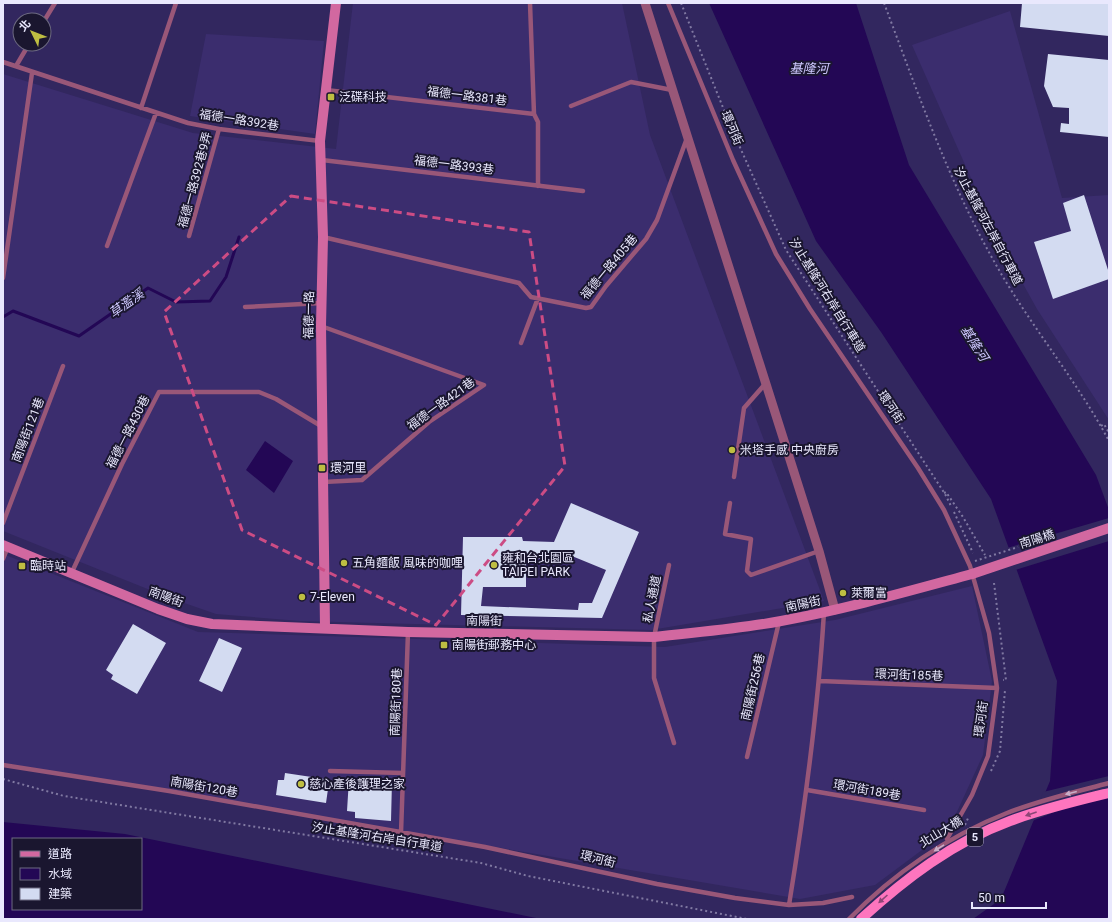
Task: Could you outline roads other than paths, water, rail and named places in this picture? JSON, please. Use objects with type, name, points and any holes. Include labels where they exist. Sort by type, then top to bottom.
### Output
[{"type":"main road","name":"北山大橋","points":[[861,919],[904,881],[934,860],[980,834],[1009,821],[1048,808],[1109,792]]},
{"type":"street","name":"福德一路","points":[[325,627],[321,326],[324,237],[322,160],[320,142],[336,3]]},
{"type":"street","points":[[645,3],[819,551],[835,610]]},
{"type":"street","name":"南陽橋","points":[[972,574],[1109,528]]},
{"type":"street","name":"南陽街","points":[[6,546],[72,572],[158,609],[187,619],[212,624],[325,627],[408,632],[654,637],[779,622],[835,610],[972,574]]},
{"type":"lane","points":[[50,12],[55,3]]},
{"type":"lane","points":[[141,108],[176,3]]},
{"type":"lane","points":[[530,3],[534,114],[538,122],[538,186]]},
{"type":"lane","name":"環河街","points":[[668,3],[733,160],[776,254],[810,309],[918,468],[944,510],[970,566],[989,633],[998,688],[988,756],[972,795],[947,839]]},
{"type":"lane","points":[[16,66],[25,52]]},
{"type":"lane","name":"福德一路392巷","points":[[3,62],[32,73],[156,113],[219,129],[320,142]]},
{"type":"lane","points":[[3,278],[32,73]]},
{"type":"lane","points":[[571,106],[631,82],[672,90]]},
{"type":"lane","name":"福德一路381巷","points":[[326,90],[534,114]]},
{"type":"lane","points":[[107,246],[156,113]]},
{"type":"lane","name":"福德一路392巷9弄","points":[[190,236],[219,129]]},
{"type":"lane","name":"福德一路405巷","points":[[324,237],[519,283],[531,297],[586,308],[591,307],[606,286],[646,238],[657,220],[687,138]]},
{"type":"lane","name":"福德一路393巷","points":[[322,160],[583,191]]},
{"type":"lane","points":[[521,343],[538,298]]},
{"type":"lane","points":[[245,306],[322,304]]},
{"type":"lane","name":"福德一路421巷","points":[[321,326],[484,385],[429,422],[362,480],[323,482]]},
{"type":"lane","name":"南陽街121巷","points":[[3,523],[63,366]]},
{"type":"lane","points":[[734,477],[744,408],[766,383]]},
{"type":"lane","name":"福德一路430巷","points":[[72,572],[122,464],[159,392],[259,392],[276,399],[323,427]]},
{"type":"lane","points":[[730,503],[725,534],[751,540],[747,571],[751,575],[819,551]]},
{"type":"lane","points":[[3,559],[6,546]]},
{"type":"lane","name":"私人通道","points":[[669,565],[654,637],[654,678],[674,743]]},
{"type":"lane","points":[[789,905],[807,790],[820,681],[824,612]]},
{"type":"lane","name":"南陽街256巷","points":[[747,757],[779,622]]},
{"type":"lane","name":"南陽街180巷","points":[[401,832],[408,632]]},
{"type":"lane","name":"環河街185巷","points":[[820,681],[998,688]]},
{"type":"lane","name":"南陽街120巷","points":[[3,765],[169,791],[401,832]]},
{"type":"lane","points":[[330,771],[403,773]]},
{"type":"lane","name":"北山大橋","points":[[848,919],[877,892],[916,862],[982,824],[1043,800],[1109,784]]},
{"type":"lane","name":"環河街189巷","points":[[807,790],[924,810]]},
{"type":"lane","name":"環河街","points":[[401,832],[485,847],[672,887],[735,898],[789,905],[823,903],[852,898]]},
{"type":"water","name":"基隆河","points":[[709,3],[856,3],[909,165],[1096,475],[1109,510],[1109,916],[1105,919],[973,919],[1001,899],[1050,781],[1057,681],[991,499],[881,332],[816,241]]},
{"type":"water","points":[[265,441],[293,461],[274,493],[246,470]]},
{"type":"water","points":[[3,822],[125,834],[541,919],[3,919]]},
{"type":"waterway","name":"草濫溪","points":[[3,317],[13,311],[79,336],[148,288],[176,302],[210,301],[226,277],[239,237]]},
{"type":"place","name":"泛碟科技","points":[[331,97]]},
{"type":"place","name":"米塔手感 中央廚房","points":[[732,450]]},
{"type":"place","name":"環河里","points":[[322,468]]},
{"type":"place","name":"五角麵飯 風味的咖哩","points":[[344,563]]},
{"type":"place","name":"雍和台北園區 TAIPEI PARK","points":[[494,565]]},
{"type":"place","name":"臨時站","points":[[22,566]]},
{"type":"place","name":"萊爾富","points":[[843,593]]},
{"type":"place","name":"7-Eleven","points":[[302,597]]},
{"type":"place","name":"南陽街郵務中心","points":[[444,645]]},
{"type":"place","name":"慈心產後護理之家","points":[[301,784]]}]
